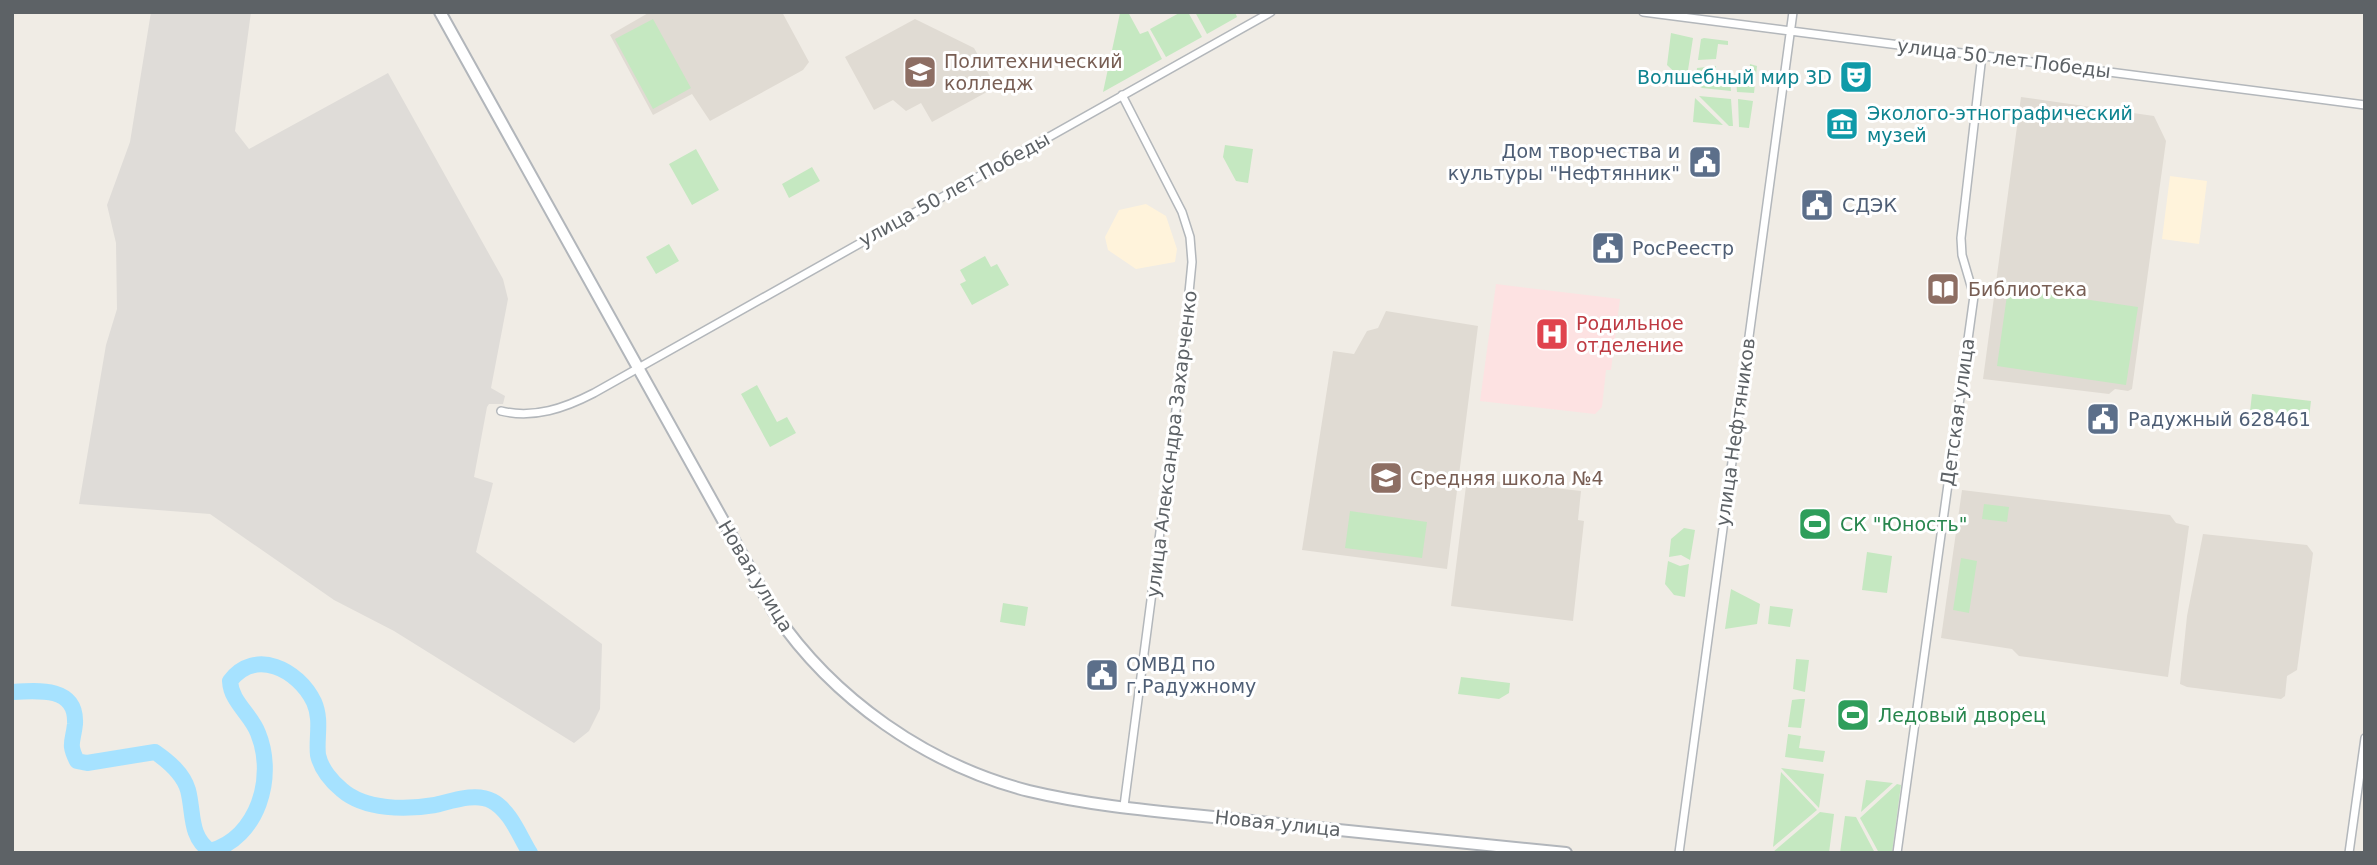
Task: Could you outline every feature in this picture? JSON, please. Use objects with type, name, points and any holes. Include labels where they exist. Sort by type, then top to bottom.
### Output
[{"type":"street","name":"Новая улица","points":[[440,12],[774,612],[794,641],[834,682],[909,739],[972,771],[1041,793],[1124,806],[1566,853]]},
{"type":"street","name":"улица 50 лет Победы","points":[[501,411],[527,414],[568,406],[1271,12]]},
{"type":"street","name":"улица 50 лет Победы","points":[[1643,12],[2365,105]]},
{"type":"street","name":"улица Нефтяников","points":[[1679,853],[1793,12]]},
{"type":"street","name":"Детская улица","points":[[1897,853],[1974,296],[1962,255],[1961,239],[1982,55]]},
{"type":"street","name":"улица Александра Захарченко","points":[[1122,95],[1182,212],[1190,237],[1192,262],[1182,364],[1124,806]]},
{"type":"street","points":[[2349,853],[2365,738]]},
{"type":"shaded area","points":[[151,12],[251,12],[235,131],[249,149],[388,73],[503,279],[508,299],[491,388],[505,396],[503,404],[489,404],[487,407],[474,477],[493,483],[476,552],[602,644],[600,709],[589,731],[574,743],[394,631],[334,600],[210,514],[79,504],[106,345],[117,309],[116,243],[107,205],[130,142]]},
{"type":"shaded area","points":[[650,12],[782,12],[809,62],[803,70],[710,121],[692,94],[653,115],[610,35]]},
{"type":"shaded area","name":"Политехнический колледж","points":[[915,19],[974,48],[996,87],[932,122],[921,103],[906,111],[893,100],[874,110],[845,57]]},
{"type":"shaded area","points":[[2021,97],[2154,116],[2166,141],[2132,389],[2128,391],[2115,389],[2109,394],[1983,379]]},
{"type":"shaded area","points":[[2170,176],[2207,181],[2199,244],[2162,239]]},
{"type":"shaded area","points":[[1146,204],[1166,216],[1177,249],[1175,262],[1136,269],[1108,250],[1105,237],[1119,210]]},
{"type":"shaded area","name":"Родильное отделение","points":[[1496,284],[1620,299],[1611,370],[1606,370],[1602,407],[1595,414],[1480,401]]},
{"type":"shaded area","name":"Средняя школа №4","points":[[1386,311],[1478,326],[1447,569],[1302,550],[1333,351],[1354,354],[1367,331],[1378,328]]},
{"type":"shaded area","points":[[1467,478],[1581,491],[1578,520],[1584,521],[1573,621],[1451,606]]},
{"type":"shaded area","points":[[1962,490],[2170,515],[2176,523],[2189,526],[2168,677],[2019,656],[2012,649],[1941,638]]},
{"type":"shaded area","points":[[2203,534],[2307,545],[2313,553],[2297,670],[2287,676],[2285,696],[2281,699],[2180,684],[2187,616]]},
{"type":"green space","points":[[1128,12],[1140,34],[1148,31],[1162,59],[1103,92],[1120,13]]},
{"type":"green space","points":[[1181,12],[1188,12],[1202,37],[1166,57],[1150,29]]},
{"type":"green space","points":[[1195,12],[1235,12],[1237,17],[1207,34]]},
{"type":"green space","points":[[653,19],[691,88],[653,109],[615,39]]},
{"type":"green space","points":[[1671,33],[1693,38],[1686,83],[1667,65]]},
{"type":"green space","points":[[1701,39],[1728,41],[1728,45],[1718,44],[1716,59],[1698,60]]},
{"type":"green space","points":[[1750,64],[1757,66],[1754,93],[1737,92],[1736,78],[1748,80]]},
{"type":"green space","points":[[1716,66],[1715,76],[1730,78],[1731,91],[1702,88],[1696,84],[1697,68]]},
{"type":"green space","points":[[1699,96],[1731,99],[1733,126],[1729,126]]},
{"type":"green space","points":[[1695,98],[1723,125],[1693,122]]},
{"type":"green space","points":[[1738,99],[1753,101],[1749,128],[1739,127]]},
{"type":"green space","points":[[1225,145],[1253,149],[1248,183],[1236,181],[1223,157]]},
{"type":"green space","points":[[696,149],[719,190],[692,205],[669,164]]},
{"type":"green space","points":[[812,167],[820,181],[789,198],[782,184]]},
{"type":"green space","points":[[669,244],[679,261],[656,274],[646,257]]},
{"type":"green space","points":[[985,256],[991,267],[997,264],[1009,285],[972,305],[960,284],[966,281],[960,270]]},
{"type":"green space","points":[[2008,288],[2138,307],[2126,385],[1997,366]]},
{"type":"green space","points":[[757,385],[777,422],[787,417],[796,433],[770,447],[741,394]]},
{"type":"green space","points":[[2252,394],[2311,401],[2308,426],[2249,421]]},
{"type":"green space","points":[[1984,504],[2009,507],[2007,522],[1982,519]]},
{"type":"green space","points":[[1350,511],[1427,522],[1422,558],[1345,548]]},
{"type":"green space","points":[[1684,528],[1695,530],[1690,560],[1681,555],[1669,557],[1671,539]]},
{"type":"green space","points":[[1867,552],[1892,556],[1887,593],[1862,590]]},
{"type":"green space","points":[[1961,558],[1977,561],[1969,613],[1953,610]]},
{"type":"green space","points":[[1668,561],[1680,566],[1689,564],[1685,597],[1674,595],[1665,584]]},
{"type":"green space","points":[[1731,589],[1760,604],[1757,624],[1725,629]]},
{"type":"green space","points":[[1003,603],[1028,607],[1025,626],[1000,622]]},
{"type":"green space","points":[[1770,606],[1793,609],[1790,627],[1768,624]]},
{"type":"green space","points":[[1796,659],[1809,660],[1805,692],[1793,689]]},
{"type":"green space","points":[[1461,677],[1510,683],[1509,693],[1499,699],[1458,694]]},
{"type":"green space","points":[[1805,699],[1801,728],[1788,727],[1792,700]]},
{"type":"green space","points":[[1788,734],[1801,736],[1799,748],[1825,751],[1823,762],[1785,757]]},
{"type":"green space","points":[[1781,768],[1824,774],[1819,808]]},
{"type":"green space","points":[[1781,772],[1817,810],[1773,847]]},
{"type":"green space","points":[[1866,780],[1893,783],[1861,812]]},
{"type":"green space","points":[[1897,784],[1901,785],[1892,853],[1879,853],[1860,818]]},
{"type":"green space","points":[[1820,812],[1834,814],[1829,853],[1773,852]]},
{"type":"green space","points":[[1845,816],[1856,817],[1875,853],[1840,853]]},
{"type":"waterway","points":[[12,692],[44,691],[63,697],[70,703],[75,724],[72,746],[77,761],[87,763],[155,752],[165,759],[186,784],[195,831],[210,851],[227,844],[251,820],[259,804],[263,786],[265,768],[258,733],[237,702],[230,681],[240,671],[251,666],[263,664],[275,667],[287,672],[307,690],[318,715],[319,760],[327,775],[351,797],[374,805],[399,808],[435,805],[471,797],[486,798],[504,811],[530,853]]},
{"type":"place","name":"Политехнический колледж","points":[[920,72]]},
{"type":"place","name":"Волшебный мир 3D","points":[[1856,77]]},
{"type":"place","name":"Эколого-этнографический музей","points":[[1842,124]]},
{"type":"place","name":"Дом творчества и культуры \"Нефтянник\"","points":[[1705,162]]},
{"type":"place","name":"СДЭК","points":[[1817,205]]},
{"type":"place","name":"РосРеестр","points":[[1608,248]]},
{"type":"place","name":"Библиотека","points":[[1943,289]]},
{"type":"place","name":"Родильное отделение","points":[[1552,334]]},
{"type":"place","name":"Радужный 628461","points":[[2103,419]]},
{"type":"place","name":"Средняя школа №4","points":[[1386,478]]},
{"type":"place","name":"СК \"Юность\"","points":[[1815,524]]},
{"type":"place","name":"ОМВД по г.Радужному","points":[[1102,675]]},
{"type":"place","name":"Ледовый дворец","points":[[1853,715]]}]
